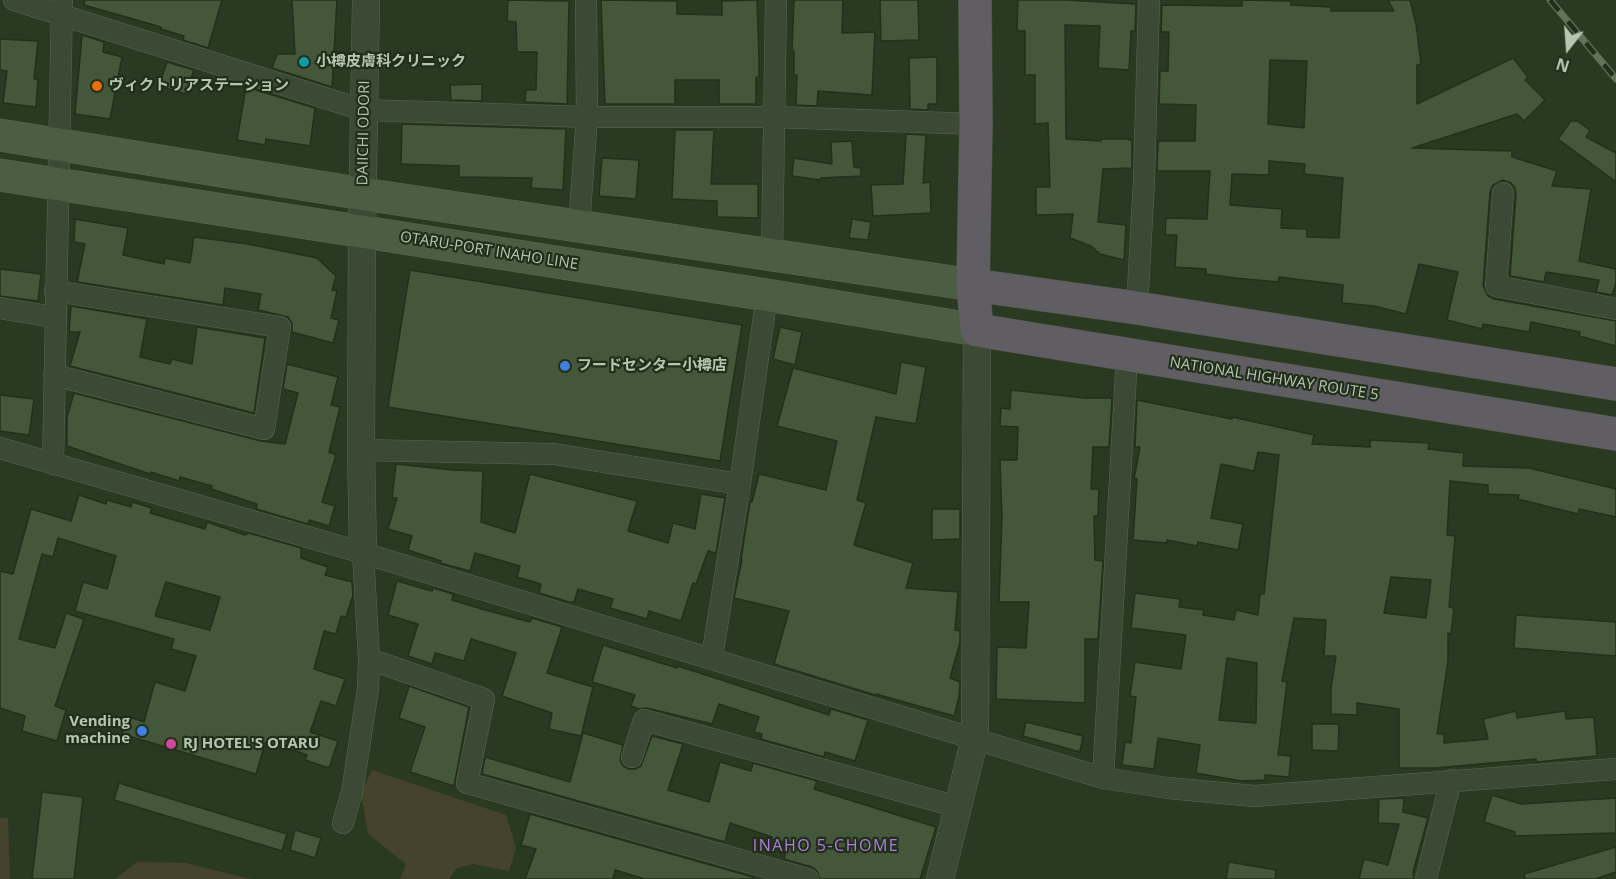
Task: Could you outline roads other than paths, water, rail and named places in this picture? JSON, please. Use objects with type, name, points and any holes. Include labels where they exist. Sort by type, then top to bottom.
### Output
[{"type":"highway","points":[[975,0],[976,124],[973,285],[977,330]]},
{"type":"highway","points":[[973,285],[1137,308],[1616,384]]},
{"type":"highway","name":"NATIONAL HIGHWAY ROUTE 5","points":[[977,330],[1616,434]]},
{"type":"main road","points":[[0,135],[363,194],[973,285]]},
{"type":"main road","name":"OTARU-PORT INAHO LINE","points":[[0,175],[977,330]]},
{"type":"street","points":[[14,0],[62,8],[363,110],[587,117],[774,117],[976,124]]},
{"type":"street","name":"DAIICHI ODORI","points":[[363,553],[362,231],[366,0]]},
{"type":"street","points":[[579,225],[587,117],[586,0]]},
{"type":"street","points":[[772,256],[776,0]]},
{"type":"street","points":[[1137,308],[1144,180],[1149,0]]},
{"type":"street","points":[[53,464],[54,317],[62,8]]},
{"type":"street","points":[[1503,193],[1496,286],[1616,309]]},
{"type":"street","points":[[54,375],[264,429],[280,327],[55,291]]},
{"type":"street","points":[[712,657],[767,295]]},
{"type":"street","points":[[0,308],[54,317]]},
{"type":"street","points":[[940,879],[975,738],[977,330]]},
{"type":"street","points":[[1103,778],[1127,356]]},
{"type":"street","points":[[0,448],[712,657],[1103,778],[1168,788],[1254,796],[1616,769]]},
{"type":"street","points":[[361,450],[554,454],[740,484]]},
{"type":"street","points":[[343,823],[352,792],[368,689],[369,659],[363,553]]},
{"type":"street","points":[[369,659],[484,699],[467,783],[808,879]]},
{"type":"street","points":[[632,757],[644,720],[958,807]]},
{"type":"street","points":[[1426,879],[1451,780]]},
{"type":"railway","points":[[1550,0],[1616,79]]},
{"type":"place","name":"小樽皮膚科クリニック","points":[[304,62]]},
{"type":"place","name":"ヴィクトリアステーション","points":[[97,86]]},
{"type":"place","name":"フードセンター小樽店","points":[[565,366]]},
{"type":"place","name":"Vending machine","points":[[142,731]]},
{"type":"place","name":"RJ HOTEL'S OTARU","points":[[171,744]]},
{"type":"district","name":"INAHO 5-CHOME","points":[[826,846]]}]
